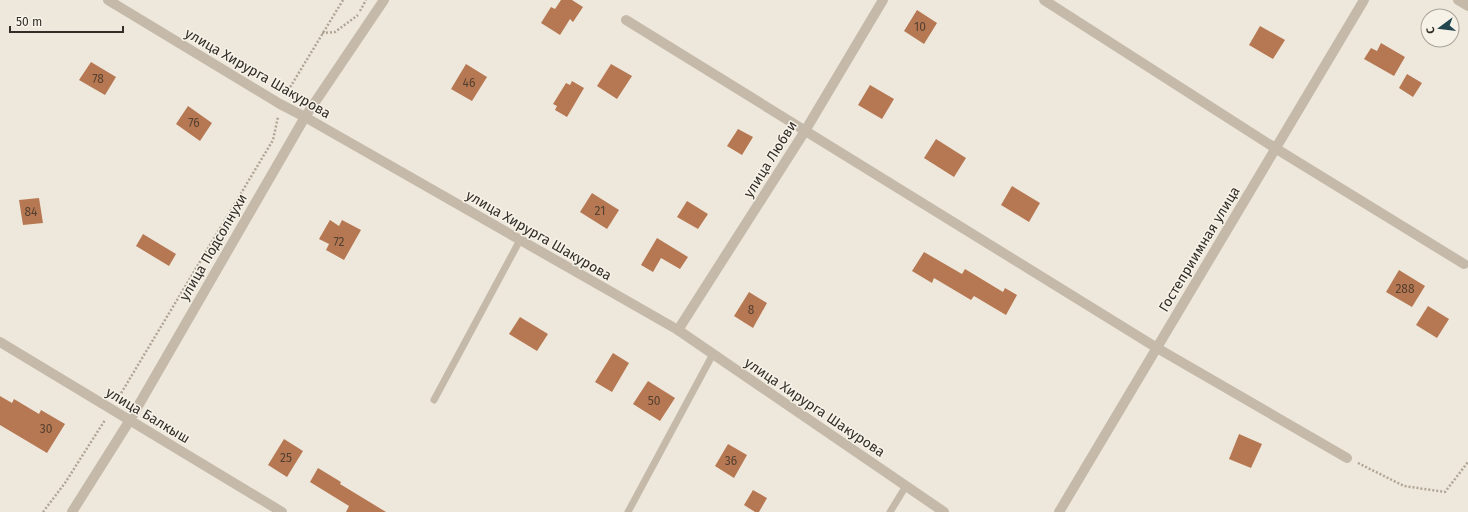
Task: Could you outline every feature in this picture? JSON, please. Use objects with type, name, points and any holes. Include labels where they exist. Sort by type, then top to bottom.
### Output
[{"type":"street","name":"улица Хирурга Шакурова","points":[[108,0],[280,104],[678,330],[944,512]]},
{"type":"street","name":"улица Подсолнухи","points":[[72,512],[130,420],[305,117],[384,0]]},
{"type":"street","name":"улица Любви","points":[[678,330],[805,131],[883,0]]},
{"type":"street","points":[[1044,0],[1275,148],[1464,264]]},
{"type":"street","name":"Гостеприимная улица","points":[[1059,512],[1364,0]]},
{"type":"street","points":[[1458,0],[1468,6]]},
{"type":"street","points":[[626,20],[1157,348],[1347,458]]},
{"type":"street","name":"улица Балкыш","points":[[0,342],[282,512]]},
{"type":"lane","points":[[434,400],[520,240]]},
{"type":"lane","points":[[628,512],[713,354]]},
{"type":"lane","points":[[890,512],[906,486]]},
{"type":"path","points":[[43,512],[65,483],[112,409],[273,140],[280,104],[343,0]]},
{"type":"path","points":[[322,33],[335,32],[341,28],[357,15],[366,0]]},
{"type":"path","points":[[1347,458],[1404,486],[1445,492],[1468,462]]},
{"type":"building","points":[[561,0],[572,0],[583,7],[573,22],[570,19],[560,35],[541,23],[551,7],[555,9]]},
{"type":"building","points":[[917,10],[937,23],[924,44],[904,31]]},
{"type":"building","points":[[1260,26],[1285,40],[1273,59],[1249,45]]},
{"type":"building","points":[[1381,43],[1405,57],[1394,76],[1364,59],[1371,48],[1377,51]]},
{"type":"building","points":[[91,62],[116,77],[105,95],[79,80]]},
{"type":"building","points":[[466,64],[487,77],[472,101],[451,89]]},
{"type":"building","points":[[611,64],[632,76],[617,99],[597,86]]},
{"type":"building","points":[[1407,74],[1422,83],[1413,97],[1399,88]]},
{"type":"building","points":[[572,81],[584,88],[567,117],[555,110],[557,106],[553,104],[566,83],[570,85]]},
{"type":"building","points":[[870,85],[894,99],[882,119],[858,105]]},
{"type":"building","points":[[188,106],[212,123],[200,141],[176,124]]},
{"type":"building","points":[[738,129],[753,137],[742,155],[727,146]]},
{"type":"building","points":[[936,139],[966,158],[954,177],[924,158]]},
{"type":"building","points":[[1012,186],[1040,203],[1029,222],[1001,205]]},
{"type":"building","points":[[592,193],[619,210],[607,229],[580,212]]},
{"type":"building","points":[[39,198],[43,223],[23,225],[19,200]]},
{"type":"building","points":[[687,201],[708,214],[698,229],[677,217]]},
{"type":"building","points":[[330,220],[339,226],[342,220],[361,230],[344,260],[326,250],[329,244],[319,239]]},
{"type":"building","points":[[143,234],[176,254],[169,266],[136,246]]},
{"type":"building","points":[[657,238],[688,257],[680,269],[661,258],[653,272],[641,265]]},
{"type":"building","points":[[924,252],[962,274],[965,269],[1003,292],[1005,288],[1017,295],[1006,315],[974,296],[971,300],[934,278],[932,283],[912,271]]},
{"type":"building","points":[[1399,270],[1425,286],[1412,307],[1386,292]]},
{"type":"building","points":[[749,292],[767,303],[753,328],[734,316]]},
{"type":"building","points":[[1428,306],[1449,319],[1437,338],[1416,325]]},
{"type":"building","points":[[520,317],[548,334],[537,351],[509,334]]},
{"type":"building","points":[[613,353],[629,363],[612,392],[595,382]]},
{"type":"building","points":[[648,381],[675,398],[660,421],[633,404]]},
{"type":"building","points":[[0,396],[12,403],[14,399],[39,414],[41,410],[65,424],[47,453],[0,425]]},
{"type":"building","points":[[1239,434],[1262,444],[1251,468],[1229,459]]},
{"type":"building","points":[[284,439],[303,451],[287,477],[268,465]]},
{"type":"building","points":[[728,444],[747,455],[734,478],[715,466]]},
{"type":"building","points":[[318,468],[341,482],[340,484],[386,512],[346,512],[349,506],[310,482]]},
{"type":"building","points":[[753,490],[767,498],[759,512],[755,512],[744,505]]}]
